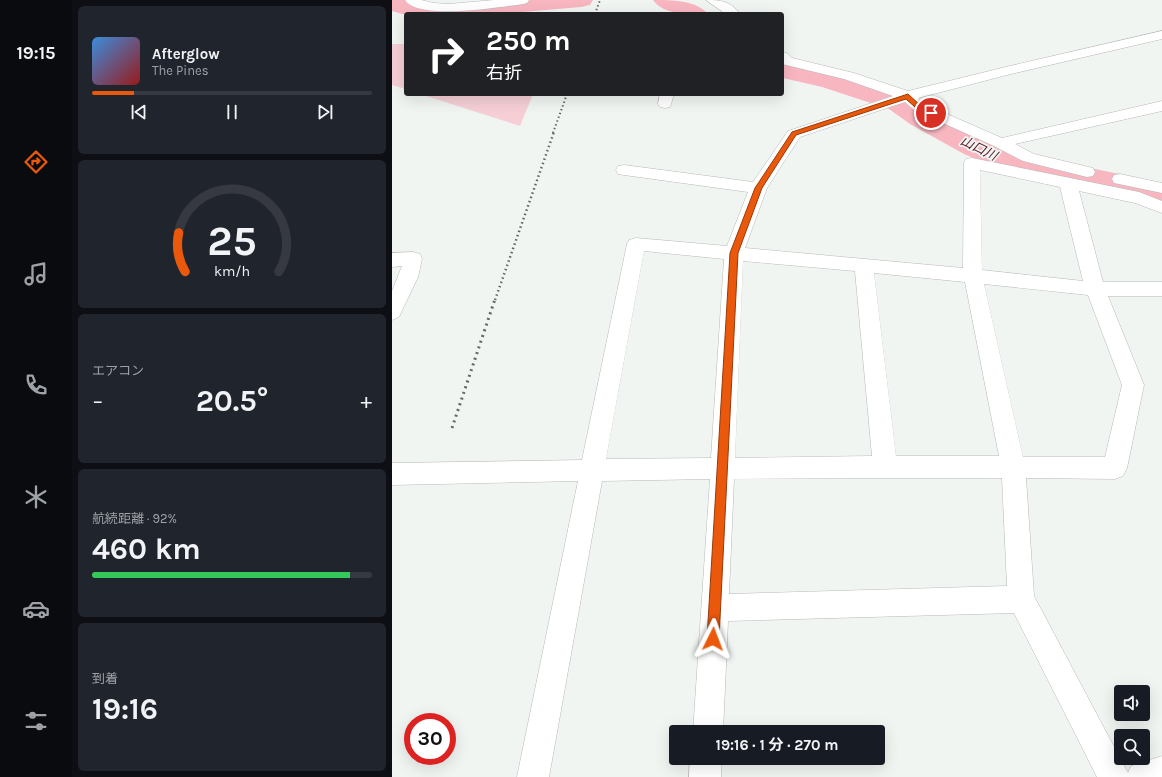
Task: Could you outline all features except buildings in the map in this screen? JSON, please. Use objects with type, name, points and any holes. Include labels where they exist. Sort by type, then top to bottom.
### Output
[{"type":"street","points":[[411,0],[418,4],[450,8],[523,0]]},
{"type":"street","points":[[712,0],[732,12]]},
{"type":"street","points":[[708,725],[734,253],[758,188],[794,134],[908,96],[1010,70],[1162,35]]},
{"type":"street","points":[[784,60],[849,76],[908,96],[919,107],[1000,143],[1029,158],[1162,188]]},
{"type":"street","points":[[1000,143],[1162,106]]},
{"type":"street","points":[[1114,777],[1021,600],[1013,467],[973,276],[972,162],[1139,198],[1162,207]]},
{"type":"street","points":[[624,170],[758,188]]},
{"type":"street","points":[[392,474],[722,468],[1115,468],[1133,385],[1095,289],[1068,183]]},
{"type":"street","points":[[533,777],[636,244],[1095,289],[1162,289]]},
{"type":"street","points":[[392,260],[413,259],[408,277],[392,312]]},
{"type":"street","points":[[864,266],[885,468]]},
{"type":"street","points":[[714,608],[1021,600]]},
{"type":"street","points":[[705,777],[706,765]]},
{"type":"street","points":[[1142,777],[1162,772]]},
{"type":"shaded area","points":[[392,44],[404,44],[404,88],[392,85]]},
{"type":"shaded area","points":[[426,96],[532,96],[520,126]]},
{"type":"waterway","name":"山口川","points":[[392,2],[405,8],[419,11],[447,12],[581,0]]},
{"type":"waterway","name":"山口川","points":[[665,0],[693,12]]},
{"type":"waterway","name":"山口川","points":[[784,67],[793,72],[830,80],[899,103],[921,118],[975,147],[1008,161],[1129,187],[1162,198]]},
{"type":"railway","points":[[596,12],[600,0]]},
{"type":"railway","points":[[553,133],[566,96]]},
{"type":"railway","points":[[495,300],[554,132]]},
{"type":"railway","points":[[452,428],[495,299]]},
{"type":"route","points":[[713,639],[734,253],[758,188],[794,134],[908,96],[919,107],[931,113]]}]
